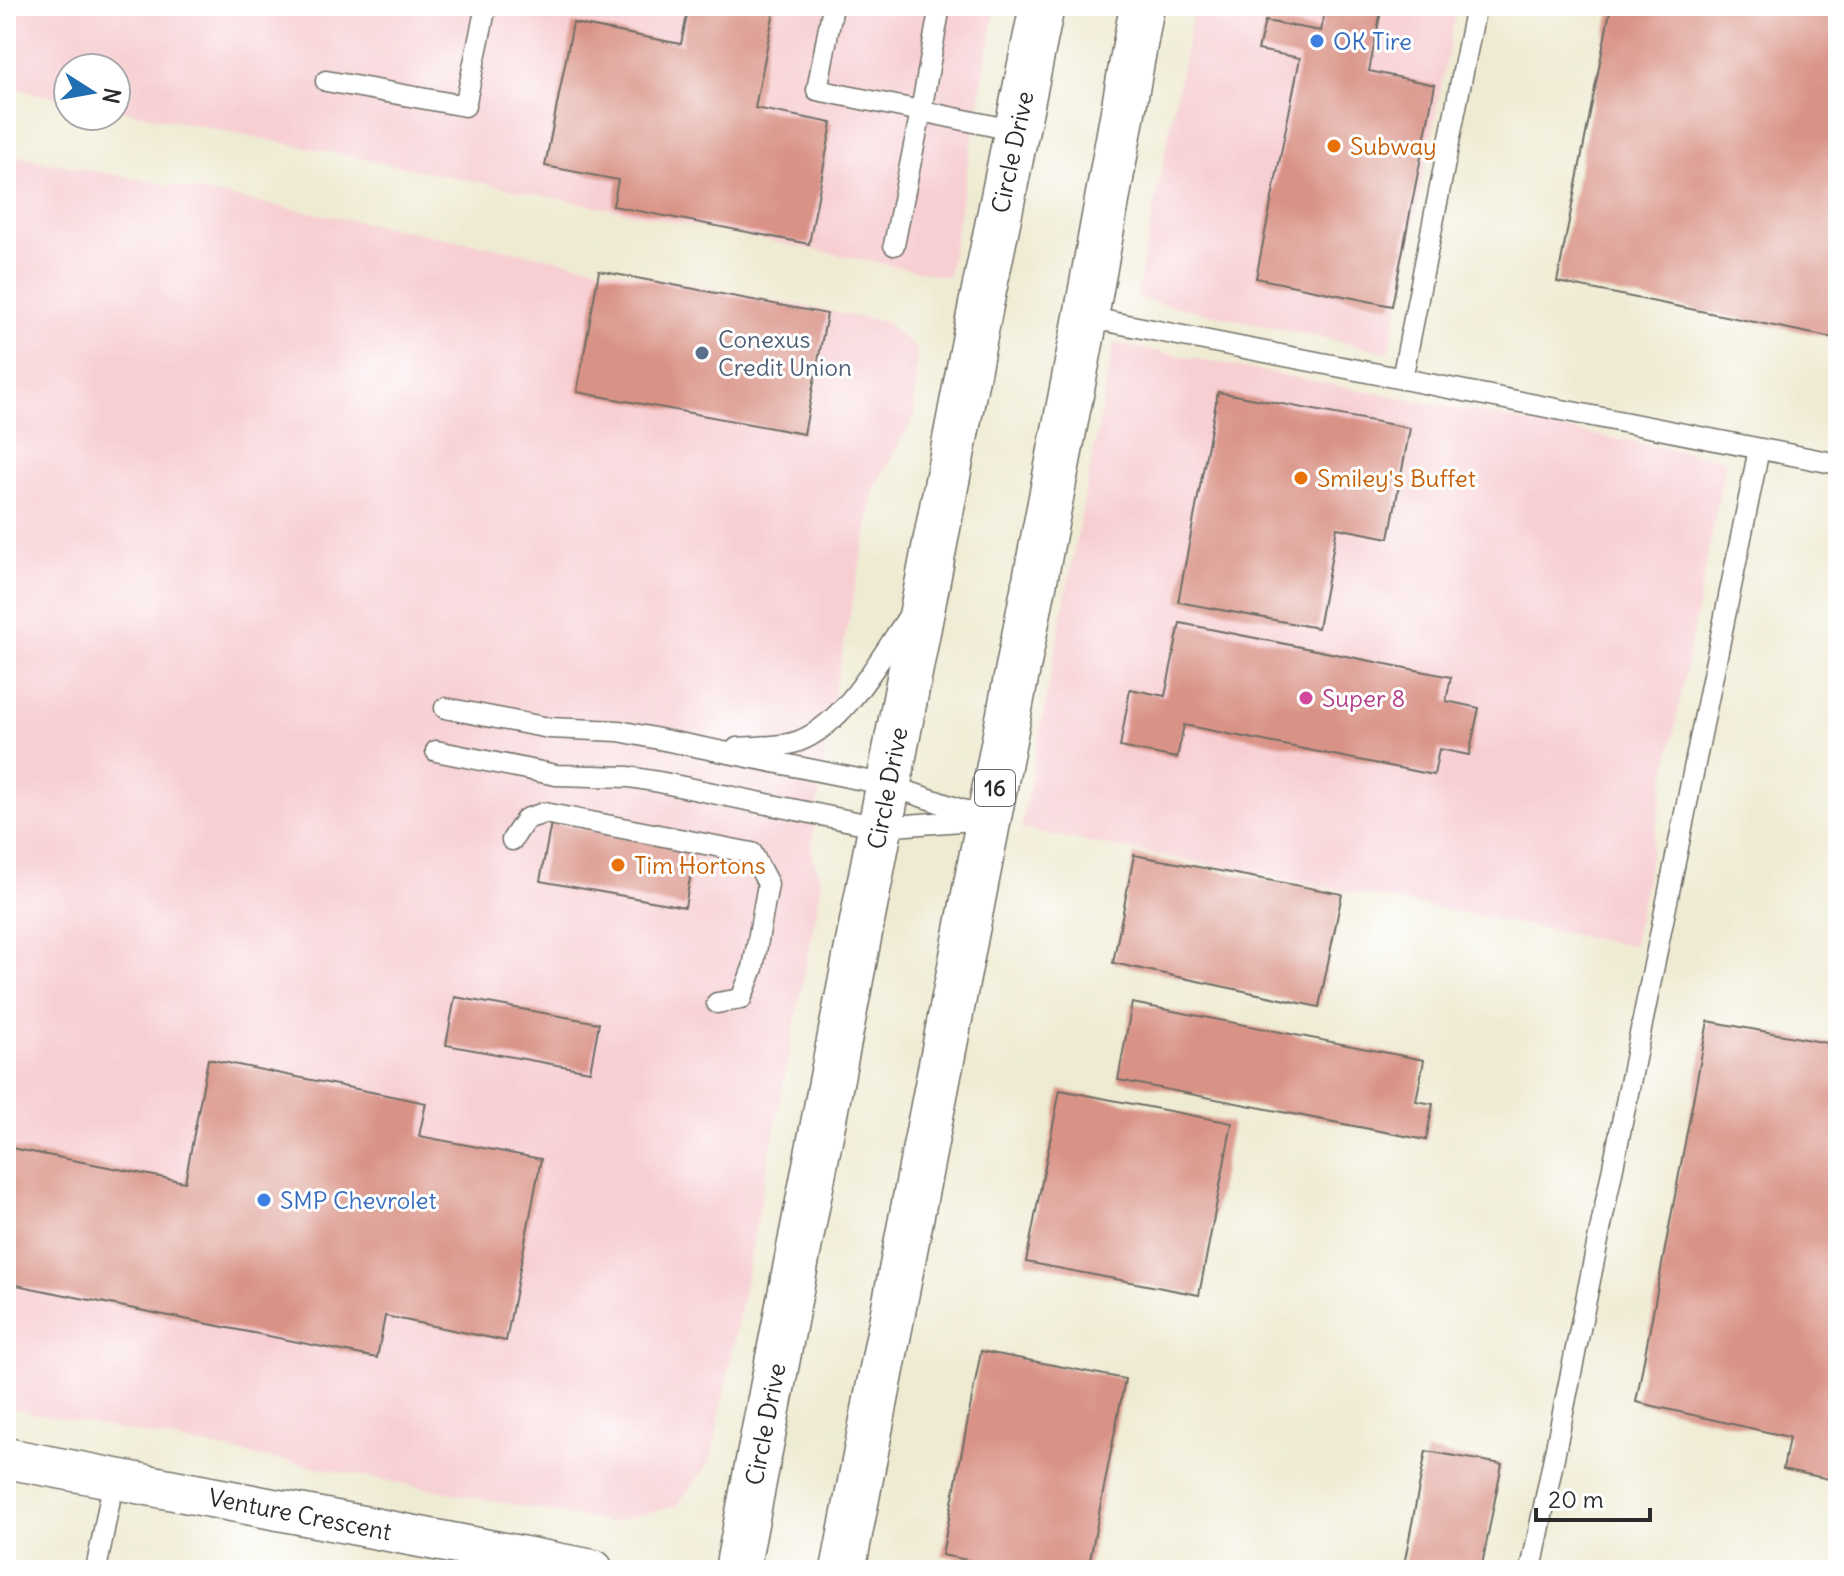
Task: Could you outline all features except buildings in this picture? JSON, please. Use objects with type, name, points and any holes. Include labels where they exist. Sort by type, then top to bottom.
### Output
[{"type":"highway","name":"Circle Drive","points":[[737,1570],[1042,6]]},
{"type":"highway","name":"16","points":[[843,1570],[1086,317],[1142,6]]},
{"type":"street","name":"Venture Crescent","points":[[6,1458],[593,1570]]},
{"type":"lane","points":[[326,81],[465,106],[486,6]]},
{"type":"lane","points":[[833,6],[817,90],[1017,131]]},
{"type":"lane","points":[[894,245],[940,6]]},
{"type":"lane","points":[[1402,379],[1476,6]]},
{"type":"lane","points":[[1086,317],[1838,464]]},
{"type":"lane","points":[[1531,1570],[1759,449]]},
{"type":"lane","points":[[717,751],[797,742],[823,728],[847,704],[925,594]]},
{"type":"lane","points":[[445,708],[549,728],[619,731],[888,785],[989,819]]},
{"type":"lane","points":[[436,751],[556,775],[629,777],[659,782],[880,827],[989,819]]},
{"type":"lane","points":[[512,840],[526,819],[544,813],[752,853],[768,884],[753,968],[741,999],[717,1003]]},
{"type":"lane","points":[[96,1570],[114,1479]]},
{"type":"shaded area","points":[[6,6],[996,6],[948,277],[132,112],[132,52],[52,52],[52,97],[11,88],[6,111]]},
{"type":"shaded area","points":[[1194,6],[1457,6],[1389,352],[1136,298]]},
{"type":"shaded area","points":[[6,154],[886,322],[917,350],[914,418],[876,485],[834,694],[811,850],[822,882],[711,1461],[676,1506],[609,1523],[6,1408]]},
{"type":"shaded area","points":[[1114,343],[1726,460],[1633,946],[1021,829]]},
{"type":"place","name":"OK Tire","points":[[1317,41]]},
{"type":"place","name":"Subway","points":[[1334,146]]},
{"type":"place","name":"Conexus Credit Union","points":[[702,353]]},
{"type":"place","name":"Smiley's Buffet","points":[[1301,478]]},
{"type":"place","name":"Super 8","points":[[1306,698]]},
{"type":"place","name":"Tim Hortons","points":[[618,865]]},
{"type":"place","name":"SMP Chevrolet","points":[[264,1200]]}]
